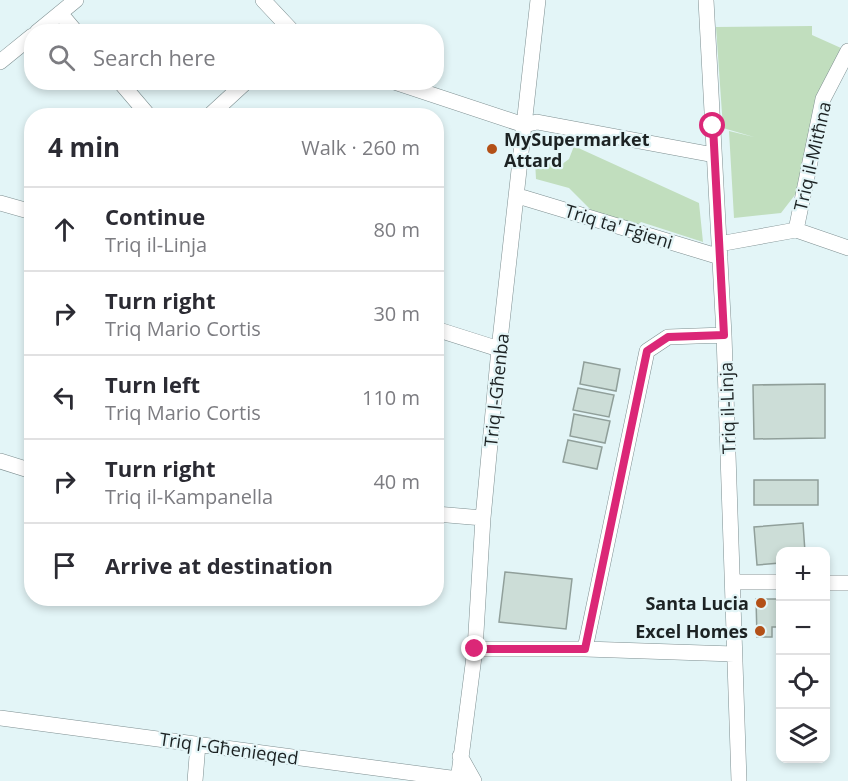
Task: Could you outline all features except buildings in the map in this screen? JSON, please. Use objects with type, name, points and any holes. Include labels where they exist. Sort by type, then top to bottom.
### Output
[{"type":"street","points":[[47,24],[76,0]]},
{"type":"street","points":[[263,0],[286,24]]},
{"type":"street","name":"Triq l-Għenba","points":[[463,780],[460,756],[475,649],[483,518],[499,349],[518,196],[538,0]]},
{"type":"street","name":"Triq il-Linja","points":[[706,0],[724,335],[740,781]]},
{"type":"street","points":[[60,13],[69,24]]},
{"type":"street","points":[[0,62],[24,42]]},
{"type":"street","name":"Triq il-Mitħna","points":[[796,230],[823,99],[848,51]]},
{"type":"street","points":[[127,90],[142,108]]},
{"type":"street","points":[[218,108],[237,90]]},
{"type":"street","points":[[418,90],[524,125],[537,122],[714,155]]},
{"type":"street","name":"Triq ta' Fġieni","points":[[518,196],[719,250]]},
{"type":"street","points":[[0,203],[24,210]]},
{"type":"street","points":[[719,250],[796,230],[848,248]]},
{"type":"street","points":[[444,332],[499,349]]},
{"type":"street","points":[[585,649],[647,351],[668,337],[724,335]]},
{"type":"street","points":[[0,461],[24,468]]},
{"type":"street","points":[[444,514],[483,518]]},
{"type":"street","points":[[733,582],[776,582]]},
{"type":"street","points":[[830,583],[848,583]]},
{"type":"street","points":[[475,649],[585,649],[734,654]]},
{"type":"street","name":"Triq l-Għenieqed","points":[[0,718],[463,780]]},
{"type":"street","points":[[195,781],[198,744]]},
{"type":"green space","points":[[812,26],[812,35],[841,48],[820,101],[798,191],[781,213],[734,218],[729,131],[754,137],[723,128],[716,27]]},
{"type":"green space","points":[[574,146],[699,203],[703,242],[641,222],[631,231],[599,218],[569,188],[536,179],[535,161],[561,165],[569,159]]},
{"type":"place","name":"MySupermarket Attard","points":[[492,149]]},
{"type":"place","name":"Santa Lucia","points":[[761,603]]},
{"type":"place","name":"Excel Homes","points":[[760,631]]},
{"type":"route","points":[[475,649],[585,649],[647,351],[668,337],[724,335],[713,126]]}]
